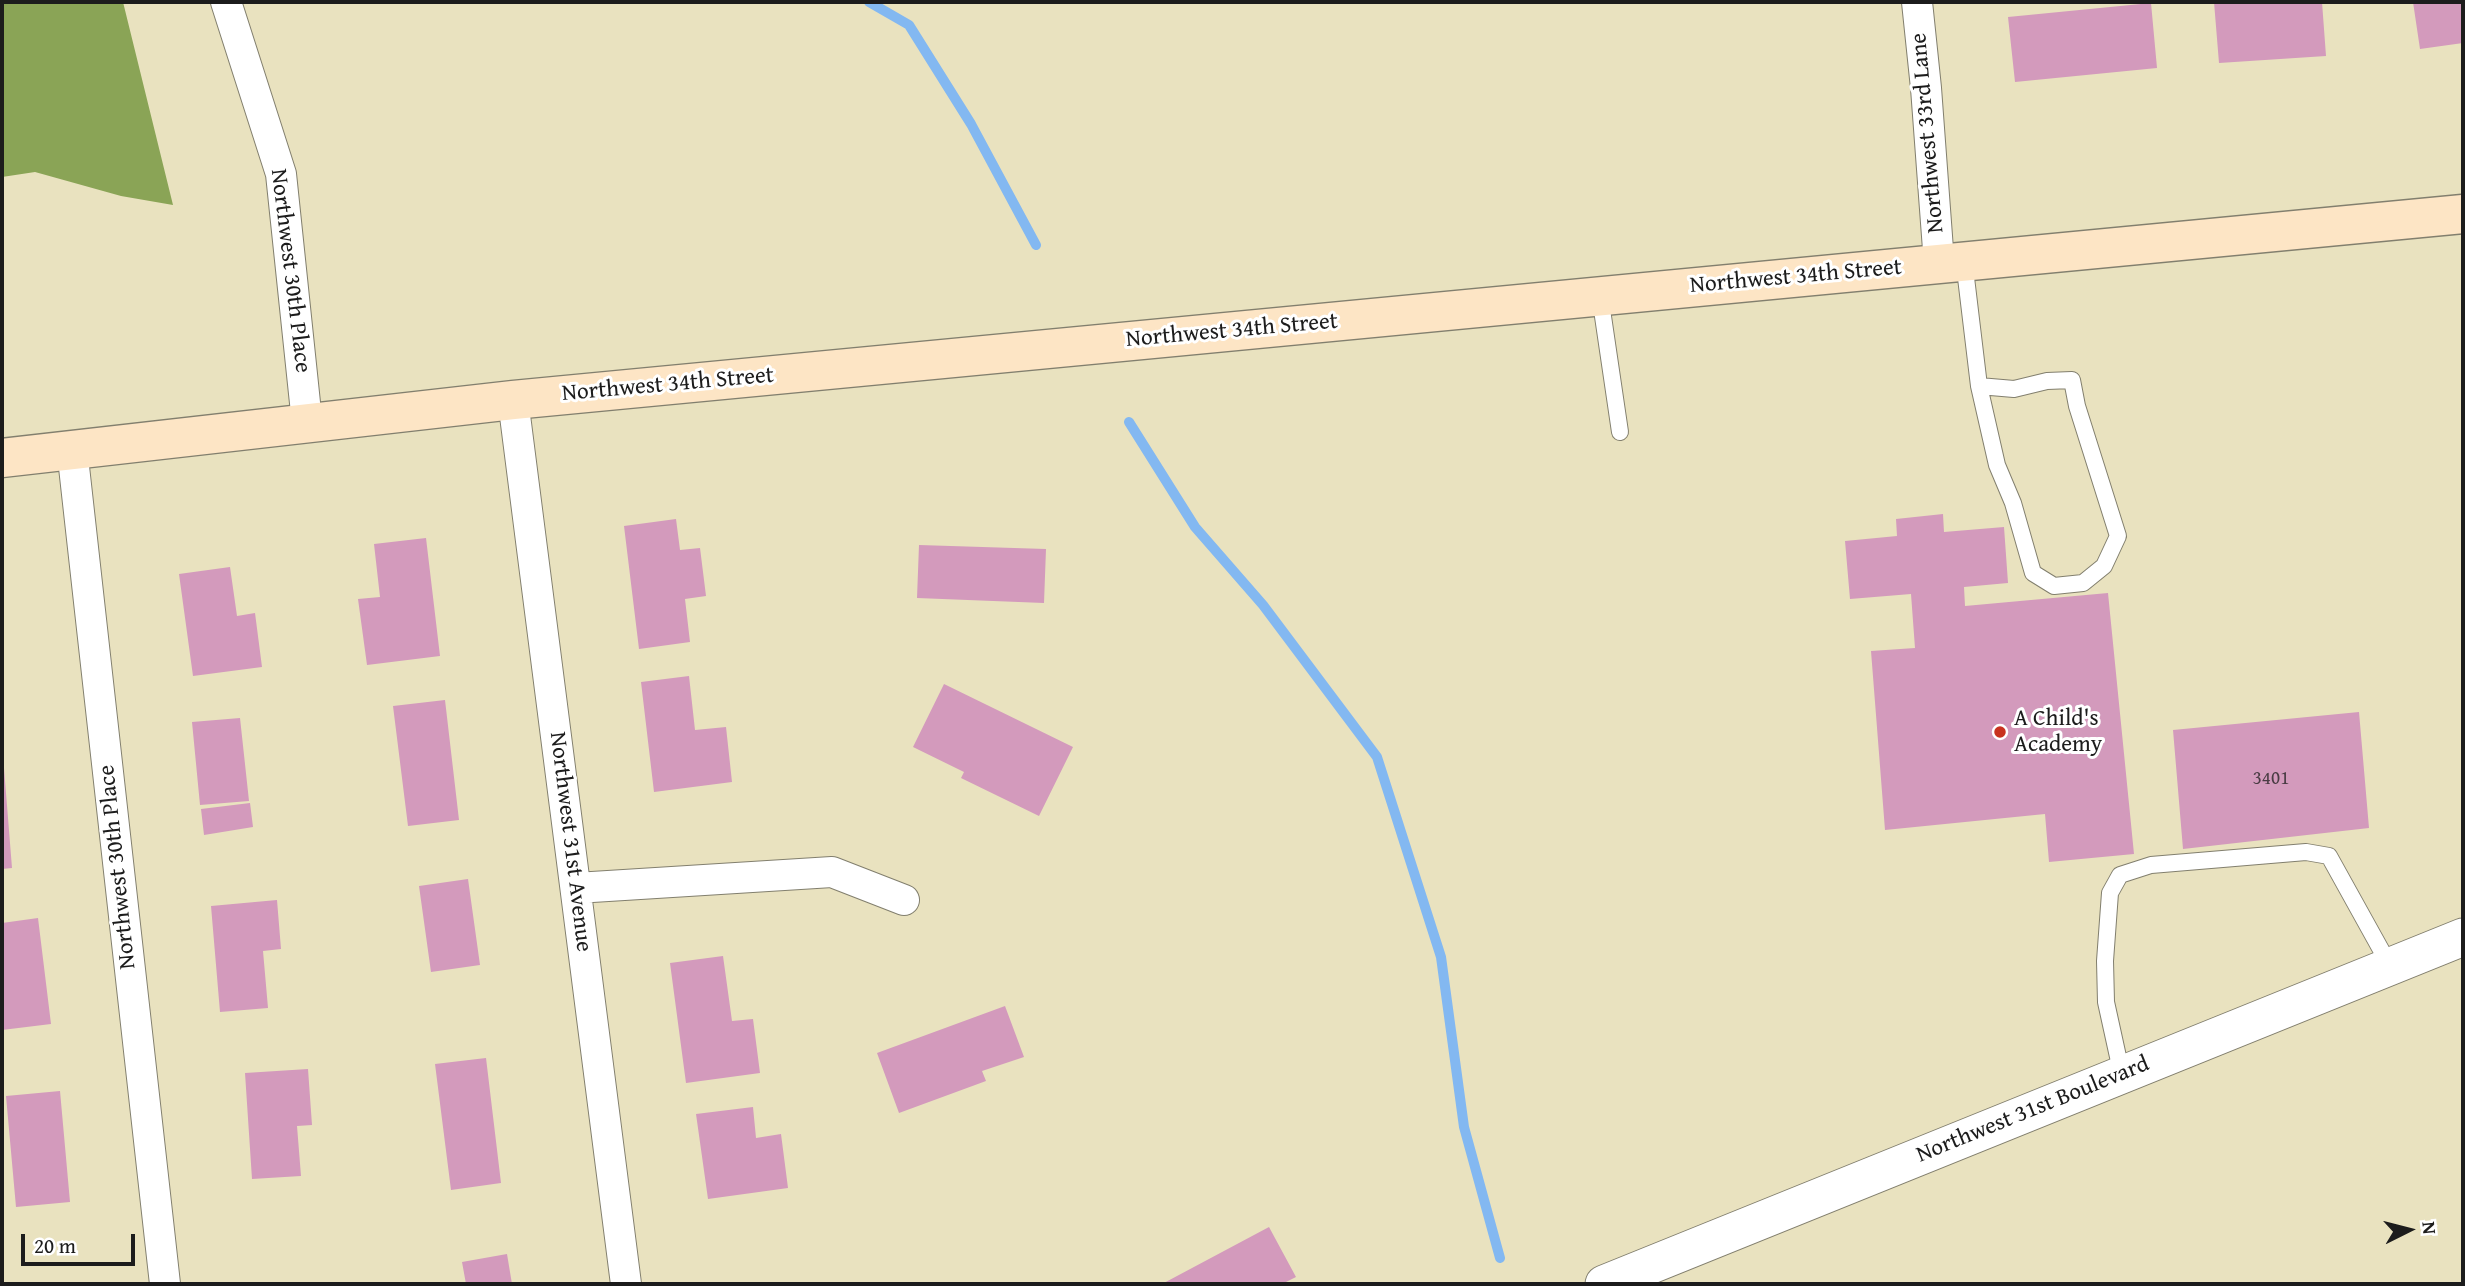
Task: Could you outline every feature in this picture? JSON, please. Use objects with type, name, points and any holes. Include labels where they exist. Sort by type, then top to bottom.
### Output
[{"type":"main road","name":"Northwest 34th Street","points":[[2,457],[513,400],[2463,214]]},
{"type":"street","name":"Northwest 30th Place","points":[[226,2],[281,174],[307,422]]},
{"type":"street","name":"Northwest 33rd Lane","points":[[1917,2],[1926,88],[1951,262]]},
{"type":"street","name":"Northwest 31st Avenue","points":[[513,400],[626,1284]]},
{"type":"street","name":"Northwest 30th Place","points":[[72,449],[164,1284]]},
{"type":"street","points":[[576,888],[832,872],[904,900]]},
{"type":"street","name":"Northwest 31st Boulevard","points":[[1604,1284],[2463,937]]},
{"type":"lane","points":[[1951,262],[1979,386],[1997,465],[2013,503],[2033,573],[2054,586],[2083,583],[2104,566],[2118,536],[2077,406],[2072,380],[2047,381],[2014,389],[1979,386]]},
{"type":"lane","points":[[1600,296],[1620,432]]},
{"type":"lane","points":[[2122,1075],[2106,1002],[2105,961],[2110,893],[2120,874],[2151,865],[2305,852],[2329,856],[2390,967]]},
{"type":"green space","points":[[2,2],[123,2],[173,205],[121,196],[35,172],[2,177]]},
{"type":"building","points":[[2214,2],[2322,2],[2326,56],[2219,63]]},
{"type":"building","points":[[2413,2],[2463,2],[2463,43],[2420,49]]},
{"type":"building","points":[[2151,3],[2157,68],[2015,82],[2008,17]]},
{"type":"building","name":"A Child's Academy","points":[[1943,514],[1944,532],[2004,527],[2008,583],[1964,587],[1965,606],[2108,593],[2134,854],[2049,862],[2045,814],[1885,830],[1871,651],[1915,648],[1911,594],[1850,599],[1845,541],[1897,536],[1896,519]]},
{"type":"building","points":[[676,519],[680,550],[700,548],[706,596],[685,599],[690,642],[639,649],[624,526]]},
{"type":"building","points":[[426,538],[440,656],[367,665],[358,599],[380,597],[374,544]]},
{"type":"building","points":[[919,545],[1046,549],[1044,603],[917,598]]},
{"type":"building","points":[[230,567],[237,616],[255,613],[262,667],[193,676],[179,574]]},
{"type":"building","points":[[689,676],[695,730],[726,727],[732,782],[654,792],[641,682]]},
{"type":"building","points":[[944,684],[1073,747],[1039,816],[961,778],[964,772],[913,747]]},
{"type":"building","points":[[445,700],[459,820],[408,826],[393,706]]},
{"type":"building","points":[[2359,712],[2369,828],[2183,849],[2173,730]]},
{"type":"building","points":[[240,718],[249,801],[200,805],[192,722]]},
{"type":"building","points":[[2,768],[12,868],[2,869]]},
{"type":"building","points":[[250,803],[253,827],[204,835],[201,809]]},
{"type":"building","points":[[468,879],[480,965],[431,972],[419,886]]},
{"type":"building","points":[[277,900],[281,949],[263,951],[268,1008],[220,1012],[211,906]]},
{"type":"building","points":[[38,918],[51,1024],[2,1030],[2,923]]},
{"type":"building","points":[[723,956],[732,1021],[753,1019],[760,1073],[686,1083],[670,963]]},
{"type":"building","points":[[1005,1006],[1024,1057],[982,1071],[986,1081],[899,1113],[877,1053]]},
{"type":"building","points":[[486,1058],[501,1183],[451,1190],[435,1064]]},
{"type":"building","points":[[308,1069],[312,1125],[297,1126],[301,1176],[252,1179],[245,1073]]},
{"type":"building","points":[[60,1091],[70,1202],[16,1207],[6,1096]]},
{"type":"building","points":[[753,1107],[756,1138],[781,1134],[788,1188],[708,1199],[696,1114]]},
{"type":"building","points":[[1269,1227],[1296,1277],[1282,1284],[1162,1284]]},
{"type":"building","points":[[507,1254],[512,1284],[466,1284],[462,1262]]},
{"type":"waterway","points":[[869,2],[909,25],[971,124],[1036,245]]},
{"type":"waterway","points":[[1129,422],[1195,527],[1263,605],[1377,757],[1441,957],[1464,1127],[1500,1258]]},
{"type":"place","name":"A Child's Academy","points":[[2000,732]]}]
